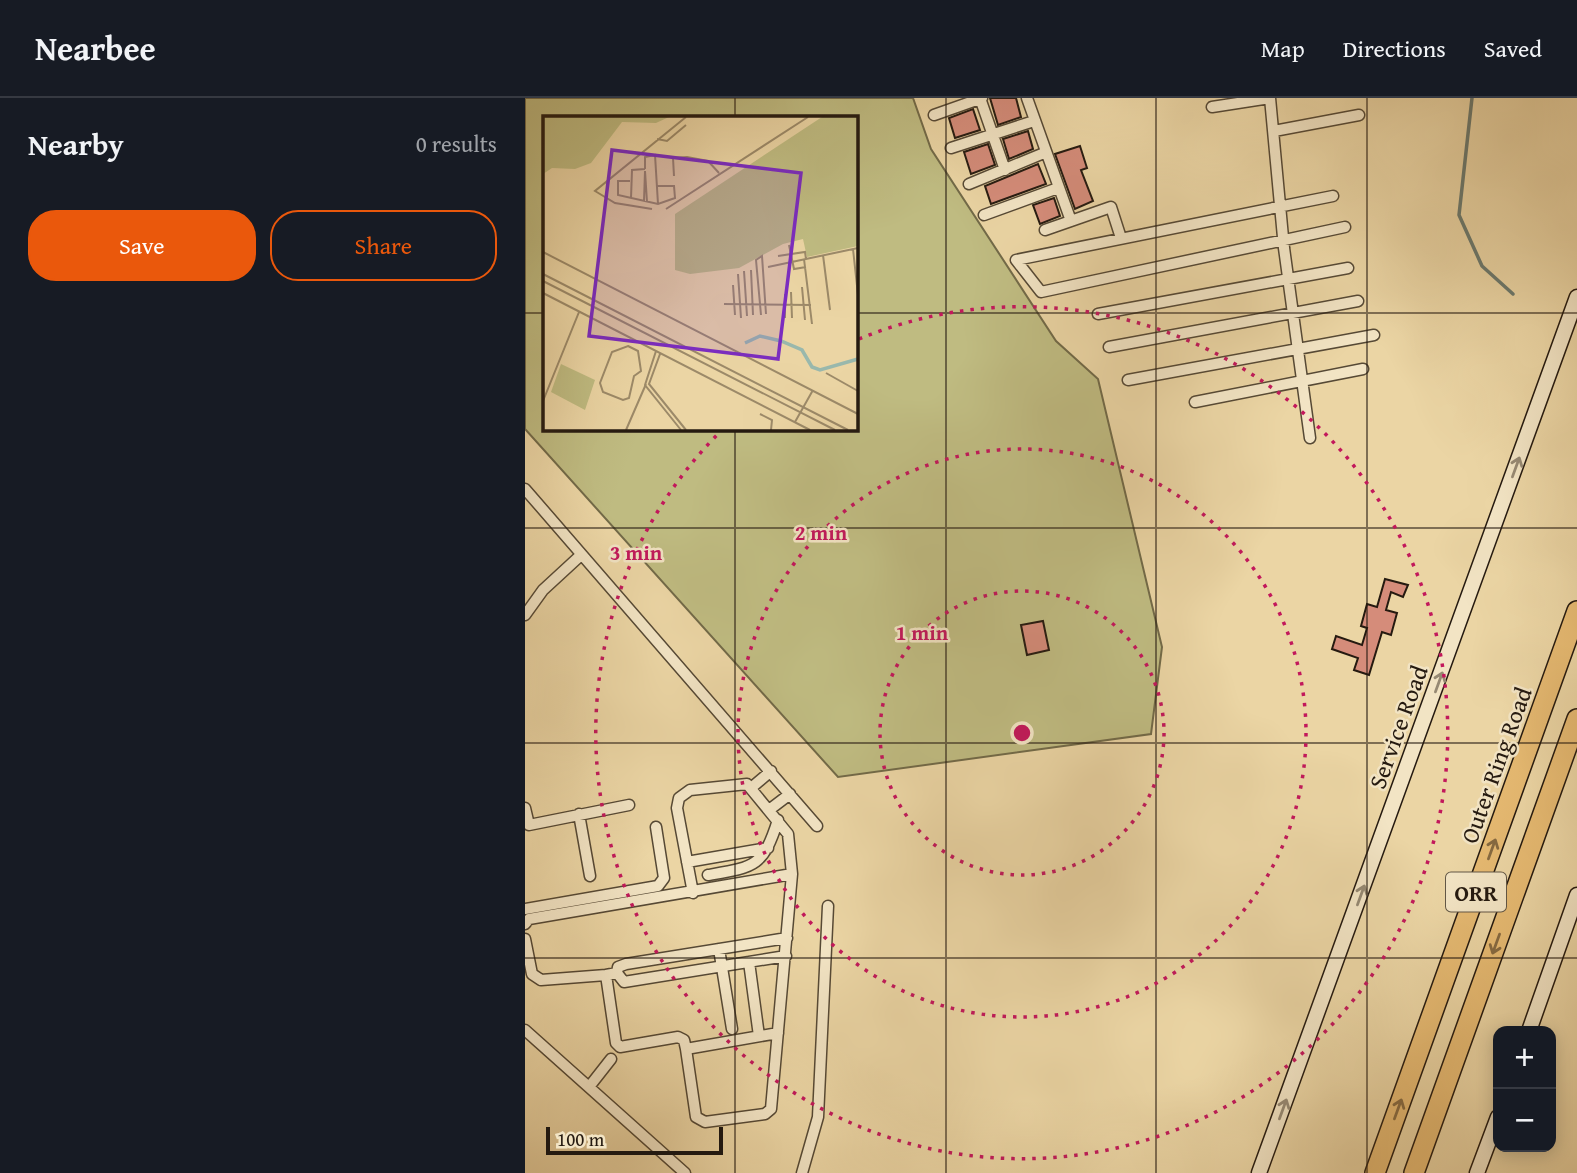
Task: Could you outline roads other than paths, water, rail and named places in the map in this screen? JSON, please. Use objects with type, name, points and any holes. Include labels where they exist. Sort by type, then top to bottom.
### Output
[{"type":"highway","name":"Outer Ring Road","points":[[1374,1173],[1577,611]]},
{"type":"highway","name":"ORR","points":[[1414,1173],[1577,719]]},
{"type":"main road","name":"Service Road","points":[[1259,1173],[1577,297]]},
{"type":"main road","points":[[1531,1026],[1577,895]]},
{"type":"main road","points":[[1477,1173],[1493,1130]]},
{"type":"street","points":[[934,115],[981,98],[1005,170]]},
{"type":"street","points":[[1027,98],[1044,153],[1071,221]]},
{"type":"street","points":[[1212,107],[1270,98],[1283,238],[1310,438]]},
{"type":"street","points":[[1274,131],[1360,115]]},
{"type":"street","points":[[951,148],[1034,121]]},
{"type":"street","points":[[969,184],[1044,153]]},
{"type":"street","points":[[984,215],[1058,188]]},
{"type":"street","points":[[1333,196],[1016,260],[1041,292],[1283,238],[1345,227]]},
{"type":"street","points":[[1045,230],[1111,207],[1121,237]]},
{"type":"street","points":[[1098,314],[1348,268]]},
{"type":"street","points":[[1109,347],[1293,311],[1358,302]]},
{"type":"street","points":[[1128,380],[1374,335]]},
{"type":"street","points":[[1195,402],[1363,369]]},
{"type":"street","points":[[525,489],[817,826]]},
{"type":"street","points":[[525,615],[543,590],[581,555]]},
{"type":"street","points":[[751,788],[771,771]]},
{"type":"street","points":[[693,893],[677,808],[682,794],[690,790],[743,783],[751,788],[788,834],[792,874],[786,956],[771,1109],[765,1114],[705,1122],[696,1117],[684,1040],[678,1037],[620,1047],[616,1043],[612,974],[622,964],[787,938]]},
{"type":"street","points":[[769,810],[790,794]]},
{"type":"street","points":[[525,808],[527,825],[629,804]]},
{"type":"street","points":[[579,814],[590,876]]},
{"type":"street","points":[[708,875],[750,868],[768,848],[778,820]]},
{"type":"street","points":[[525,909],[658,886],[664,878],[656,827]]},
{"type":"street","points":[[687,862],[768,848]]},
{"type":"street","points":[[525,924],[529,919],[792,874]]},
{"type":"street","points":[[802,1173],[818,1117],[828,906]]},
{"type":"street","points":[[525,939],[532,974],[541,980],[612,974],[624,982],[786,956]]},
{"type":"street","points":[[719,949],[732,1029]]},
{"type":"street","points":[[749,962],[759,1036]]},
{"type":"street","points":[[525,1030],[685,1173]]},
{"type":"street","points":[[686,1049],[778,1033]]},
{"type":"street","points":[[589,1087],[611,1059]]},
{"type":"waterway","points":[[1472,98],[1459,215],[1482,266],[1513,294]]}]
